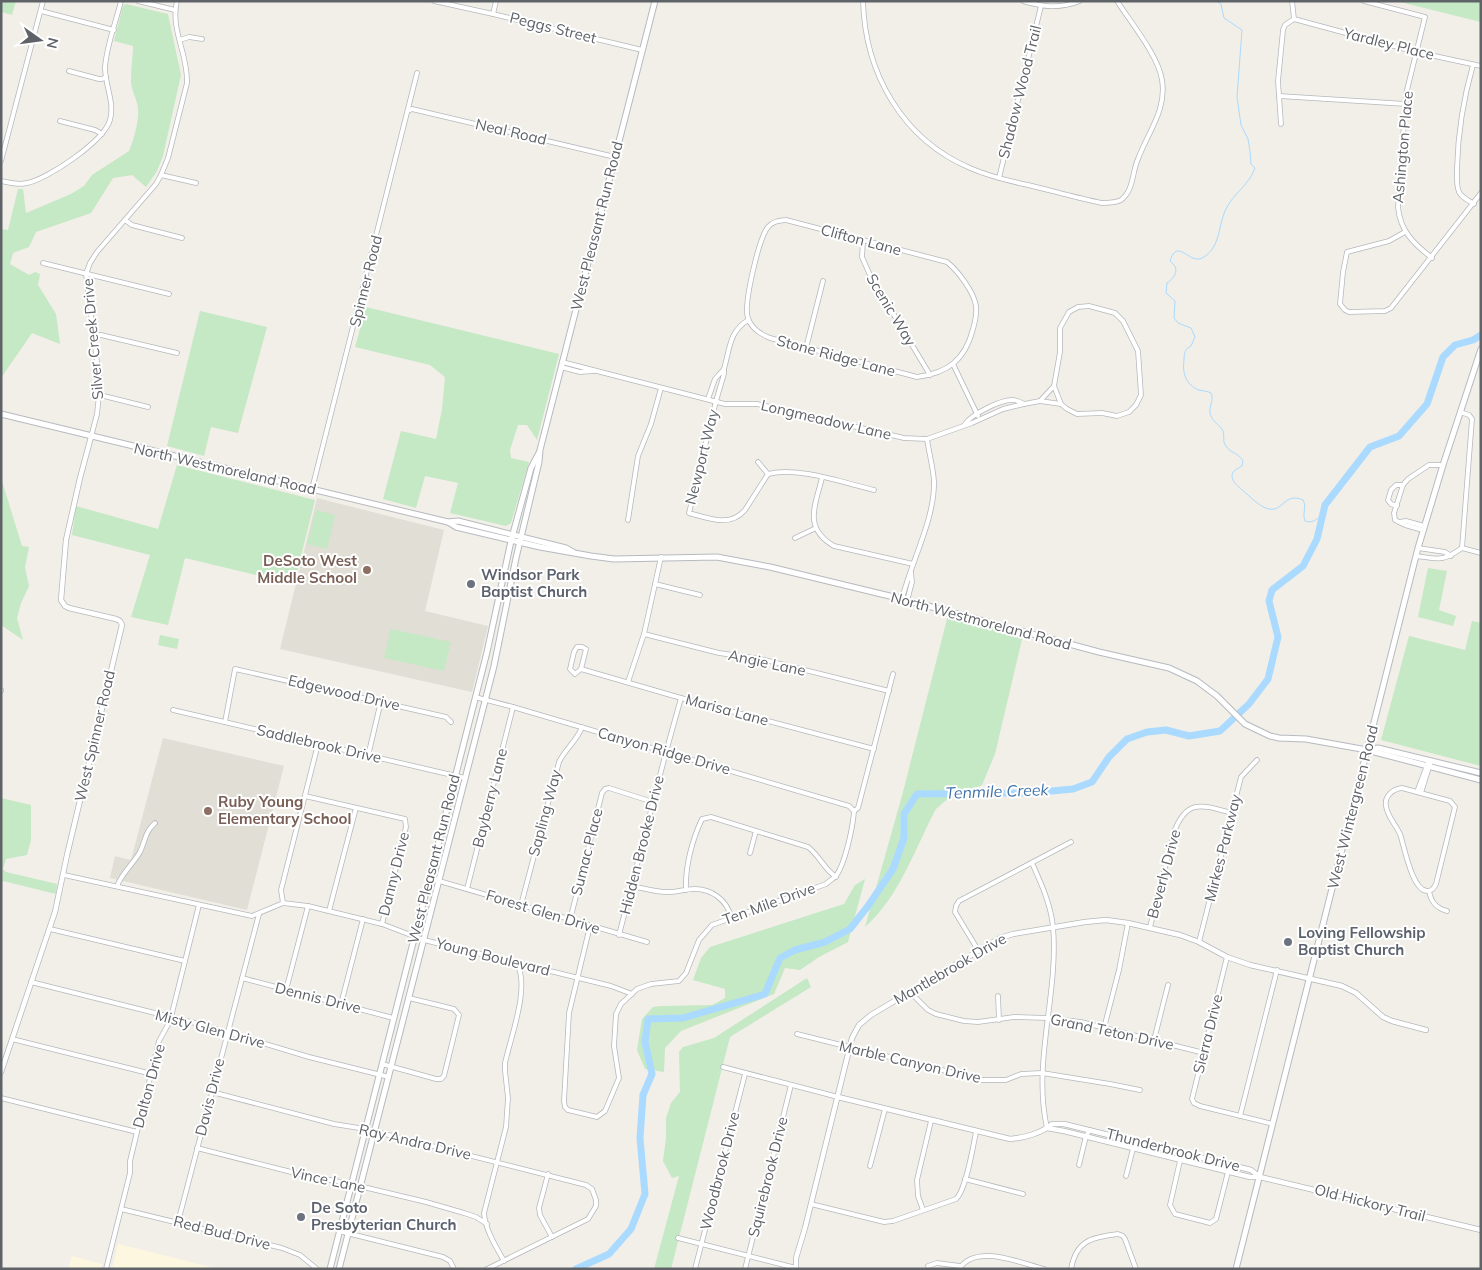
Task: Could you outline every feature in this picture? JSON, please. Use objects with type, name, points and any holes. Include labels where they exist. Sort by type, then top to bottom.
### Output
[{"type":"main road","name":"West Pleasant Run Road","points":[[340,1269],[485,700],[539,462],[540,450],[654,1]]},
{"type":"main road","name":"West Wintergreen Road","points":[[1236,1269],[1418,548],[1442,465],[1480,350]]},
{"type":"main road","name":"North Westmoreland Road","points":[[1,414],[312,489],[341,498],[448,522],[456,526],[520,543],[614,559],[730,558],[905,600],[1099,652],[1169,668],[1197,680],[1217,696],[1239,719],[1262,733],[1279,738],[1306,739],[1367,750],[1378,748],[1481,780]]},
{"type":"main road","name":"West Pleasant Run Road","points":[[330,1269],[476,698],[511,540],[531,468],[540,450]]},
{"type":"main road","name":"North Westmoreland Road","points":[[448,522],[458,521],[513,534],[566,548],[574,553]]},
{"type":"main road","points":[[498,600],[507,602]]},
{"type":"main road","name":"North Westmoreland Road","points":[[1429,764],[1481,773]]},
{"type":"street","points":[[1,161],[43,1]]},
{"type":"street","points":[[1,181],[18,184],[28,183],[51,174],[102,134],[110,123],[112,113],[106,77],[106,60],[121,1]]},
{"type":"street","points":[[138,1],[175,10]]},
{"type":"street","name":"Silver Creek Drive","points":[[91,437],[100,395],[86,274],[97,252],[156,184],[168,158],[187,83],[187,71],[174,20],[177,1]]},
{"type":"street","name":"Peggs Street","points":[[434,1],[642,50]]},
{"type":"street","points":[[493,14],[496,1]]},
{"type":"street","points":[[863,1],[866,36],[871,57],[887,94],[897,110],[921,136],[938,150],[969,168],[999,178],[1102,204],[1120,200],[1127,193],[1131,186],[1137,160],[1157,119],[1163,98],[1160,73],[1146,44],[1117,1]]},
{"type":"street","points":[[1023,1],[1058,8],[1080,1]]},
{"type":"street","points":[[1281,124],[1278,81],[1283,30],[1285,26],[1296,19],[1292,1]]},
{"type":"street","name":"Ashington Place","points":[[1364,1],[1425,17],[1406,94],[1398,216],[1405,232],[1413,242],[1432,258]]},
{"type":"street","name":"Shadow Wood Trail","points":[[999,178],[1041,6]]},
{"type":"street","points":[[40,11],[114,30]]},
{"type":"street","name":"Yardley Place","points":[[1296,19],[1416,52],[1481,66]]},
{"type":"street","points":[[180,40],[189,37],[202,40]]},
{"type":"street","points":[[1473,65],[1460,114],[1457,145],[1457,186],[1464,199],[1474,204]]},
{"type":"street","points":[[69,72],[98,79],[106,77]]},
{"type":"street","name":"Spinner Road","points":[[312,489],[417,73]]},
{"type":"street","points":[[1280,96],[1406,104]]},
{"type":"street","name":"Neal Road","points":[[408,111],[412,109],[450,117],[615,157]]},
{"type":"street","points":[[60,121],[95,130],[102,134]]},
{"type":"street","points":[[161,175],[196,182]]},
{"type":"street","points":[[1405,232],[1389,241],[1347,252],[1342,272],[1340,304],[1345,310],[1349,312],[1386,311],[1391,308],[1481,194]]},
{"type":"street","points":[[125,220],[132,225],[182,238]]},
{"type":"street","name":"Clifton Lane","points":[[748,320],[746,313],[748,295],[761,243],[768,227],[775,221],[786,220],[863,242],[947,262],[958,271],[976,305],[976,316],[969,345],[963,356],[954,364]]},
{"type":"street","name":"Scenic Way","points":[[863,242],[862,257],[869,273],[930,375]]},
{"type":"street","points":[[43,263],[169,294]]},
{"type":"street","points":[[806,348],[823,281]]},
{"type":"street","points":[[1040,402],[1054,386],[1060,352],[1060,328],[1069,312],[1078,307],[1089,306],[1115,313],[1123,321],[1138,351],[1142,395],[1136,405],[1129,412],[1117,416],[1077,414],[1061,404],[1054,386]]},
{"type":"street","name":"Stone Ridge Lane","points":[[748,320],[758,332],[770,338],[917,377],[930,375]]},
{"type":"street","name":"Newport Way","points":[[748,320],[741,324],[733,334],[689,513],[723,521],[741,515],[768,474]]},
{"type":"street","points":[[93,335],[101,335],[177,353]]},
{"type":"street","name":"Longmeadow Lane","points":[[562,364],[580,372],[599,371],[725,404],[757,404],[904,438],[927,439],[1003,409],[1024,404],[1040,402],[1061,404]]},
{"type":"street","points":[[930,375],[954,364],[979,419]]},
{"type":"street","points":[[708,399],[715,379],[724,369]]},
{"type":"street","points":[[715,379],[722,381]]},
{"type":"street","points":[[628,520],[638,456],[651,424],[661,388]]},
{"type":"street","points":[[100,395],[148,407]]},
{"type":"street","name":"Longmeadow Lane","points":[[965,424],[969,418],[1010,400],[1024,404]]},
{"type":"street","points":[[1416,556],[1437,559],[1451,556],[1462,548],[1472,419],[1469,415],[1460,412]]},
{"type":"street","name":"West Spinner Road","points":[[1,1072],[56,912],[67,855],[122,624],[120,621],[69,608],[61,600],[66,540],[91,437]]},
{"type":"street","points":[[905,600],[906,581],[912,572],[933,495],[934,480],[927,439]]},
{"type":"street","points":[[758,462],[768,474],[779,471],[793,471],[874,490]]},
{"type":"street","points":[[1424,528],[1405,526],[1395,520],[1394,513],[1403,484],[1408,479],[1429,465],[1442,465]]},
{"type":"street","points":[[822,478],[814,507],[814,519],[816,528],[823,540],[834,546],[913,564]]},
{"type":"street","points":[[1397,506],[1391,504],[1388,500],[1389,496],[1396,485],[1403,484]]},
{"type":"street","points":[[795,538],[816,528]]},
{"type":"street","points":[[1418,548],[1445,552],[1451,556]]},
{"type":"street","points":[[1462,548],[1481,553]]},
{"type":"street","points":[[628,682],[644,634],[661,558]]},
{"type":"street","points":[[655,584],[700,595]]},
{"type":"street","name":"Angie Lane","points":[[644,634],[719,653],[761,659],[889,691]]},
{"type":"street","name":"Marisa Lane","points":[[577,647],[586,649],[581,668],[575,674],[570,669],[577,647]]},
{"type":"street","name":"Marisa Lane","points":[[581,668],[682,698],[874,749]]},
{"type":"street","name":"Edgewood Drive","points":[[225,722],[235,669],[446,716],[451,722]]},
{"type":"street","points":[[686,890],[685,880],[694,838],[702,819],[710,817],[808,847],[830,873],[836,876],[846,847],[853,810],[858,808],[894,674]]},
{"type":"street","name":"Canyon Ridge Drive","points":[[476,698],[582,727],[853,810]]},
{"type":"street","name":"Hidden Brooke Drive","points":[[620,935],[666,752],[682,698]]},
{"type":"street","points":[[368,756],[381,701]]},
{"type":"street","name":"Bayberry Lane","points":[[467,890],[513,707]]},
{"type":"street","name":"Saddlebrook Drive","points":[[173,710],[465,778]]},
{"type":"street","name":"Sapling Way","points":[[522,905],[558,762],[562,753],[579,736],[582,727]]},
{"type":"street","points":[[64,875],[247,915],[259,914],[282,903],[281,890],[318,744]]},
{"type":"street","name":"Mirkes Parkway","points":[[1199,942],[1241,777],[1257,760]]},
{"type":"street","points":[[1419,793],[1429,764]]},
{"type":"street","name":"Sumac Place","points":[[570,920],[602,793],[605,789],[609,788],[653,802]]},
{"type":"street","points":[[1402,788],[1419,793],[1450,801],[1455,807],[1435,888],[1429,891],[1420,888],[1410,869],[1405,857],[1400,834],[1386,806],[1388,796],[1397,789],[1402,788]]},
{"type":"street","points":[[305,796],[356,808],[330,911]]},
{"type":"street","name":"Beverly Drive","points":[[1150,928],[1178,819],[1184,812],[1200,806],[1232,812]]},
{"type":"street","name":"Danny Drive","points":[[356,808],[403,818],[406,824],[382,924]]},
{"type":"street","points":[[117,886],[121,876],[140,851],[147,830],[155,823]]},
{"type":"street","points":[[750,853],[756,831]]},
{"type":"street","points":[[978,950],[955,912],[959,902],[1071,842]]},
{"type":"street","points":[[1032,862],[1046,896],[1053,927],[1053,960],[1042,1073],[1042,1108],[1047,1128]]},
{"type":"street","name":"Ten Mile Drive","points":[[577,979],[569,1012],[565,1068],[565,1108],[584,1115],[597,1117],[605,1111],[619,1078],[614,1046],[616,1014],[621,1004],[637,989],[651,984],[679,981],[686,973],[702,934],[712,925],[826,884],[836,876]]},
{"type":"street","name":"Forest Glen Drive","points":[[429,878],[647,942]]},
{"type":"street","points":[[631,886],[664,892],[696,889],[709,891],[718,896],[727,906],[731,917]]},
{"type":"street","points":[[1429,891],[1431,900],[1435,905],[1447,911]]},
{"type":"street","name":"Young Boulevard","points":[[282,903],[308,906],[363,919],[424,940],[632,994]]},
{"type":"street","name":"Dalton Drive","points":[[106,1269],[159,1041],[170,1017],[199,905]]},
{"type":"street","points":[[286,990],[308,906]]},
{"type":"street","name":"Davis Drive","points":[[178,1222],[259,914]]},
{"type":"street","name":"Danny Drive","points":[[341,1004],[363,919]]},
{"type":"street","name":"Mantlebrook Drive","points":[[796,1268],[796,1258],[852,1038],[859,1025],[871,1015],[1000,938],[1084,922],[1106,920],[1128,923],[1199,942],[1227,958],[1342,986],[1356,993],[1383,1017],[1426,1030]]},
{"type":"street","points":[[1104,1028],[1117,979],[1128,923]]},
{"type":"street","points":[[577,979],[590,926]]},
{"type":"street","points":[[50,929],[185,961]]},
{"type":"street","name":"Sierra Drive","points":[[1227,958],[1192,1100],[1194,1104],[1240,1116]]},
{"type":"street","points":[[504,1261],[495,1245],[484,1213],[507,1120],[505,1063],[523,991],[522,972],[517,963]]},
{"type":"street","points":[[1273,1124],[1240,1116],[1277,970]]},
{"type":"street","name":"Dennis Drive","points":[[242,978],[393,1018]]},
{"type":"street","name":"Misty Glen Drive","points":[[31,982],[227,1032],[309,1057],[388,1078]]},
{"type":"street","points":[[1154,1040],[1168,985]]},
{"type":"street","name":"Grand Teton Drive","points":[[910,992],[928,1010],[964,1021],[978,1022],[1014,1017],[1080,1022],[1204,1053]]},
{"type":"street","points":[[998,996],[999,1020]]},
{"type":"street","points":[[382,1064],[441,1079],[444,1076],[459,1015],[454,1009],[409,998]]},
{"type":"street","name":"Marble Canyon Drive","points":[[797,1034],[982,1080],[1006,1080],[1021,1074],[1042,1073],[1140,1090]]},
{"type":"street","points":[[12,1039],[152,1074]]},
{"type":"street","name":"Thunderbrook Drive","points":[[723,1067],[930,1121],[1010,1139],[1023,1138],[1052,1124],[1064,1124],[1230,1164],[1251,1170],[1260,1177]]},
{"type":"street","name":"Woodbrook Drive","points":[[695,1269],[745,1074]]},
{"type":"street","name":"Squirebrook Drive","points":[[745,1269],[791,1085]]},
{"type":"street","name":"Ray Andra Drive","points":[[212,1092],[334,1124],[365,1128],[548,1174],[592,1188],[596,1206],[588,1219],[552,1237]]},
{"type":"street","points":[[1,1098],[137,1132]]},
{"type":"street","points":[[870,1166],[885,1109]]},
{"type":"street","points":[[923,1210],[918,1196],[917,1180],[930,1121]]},
{"type":"street","name":"Thunderbrook Drive","points":[[1047,1128],[1064,1130],[1250,1177],[1260,1177]]},
{"type":"street","points":[[1080,1165],[1086,1136],[1090,1130]]},
{"type":"street","points":[[811,1204],[884,1222],[893,1221],[956,1199],[959,1196],[965,1178],[976,1132]]},
{"type":"street","points":[[1126,1176],[1136,1141]]},
{"type":"street","name":"Vince Lane","points":[[197,1148],[319,1179],[351,1184],[464,1212],[487,1224]]},
{"type":"street","points":[[1182,1152],[1170,1205],[1175,1214],[1191,1219],[1210,1223],[1216,1219],[1230,1164]]},
{"type":"street","points":[[487,1269],[552,1237],[540,1215],[539,1208],[548,1174]]},
{"type":"street","name":"Old Hickory Trail","points":[[1260,1177],[1481,1230]]},
{"type":"street","points":[[965,1178],[1023,1194]]},
{"type":"street","name":"Red Bud Drive","points":[[121,1209],[282,1248],[300,1255],[317,1269]]},
{"type":"street","points":[[340,1231],[444,1257],[450,1261],[454,1269]]},
{"type":"street","points":[[1071,1269],[1074,1255],[1083,1243],[1118,1234],[1123,1236],[1136,1269]]},
{"type":"street","points":[[678,1238],[796,1268]]},
{"type":"street","points":[[928,1266],[937,1263],[960,1267],[975,1256],[981,1255],[993,1256],[1044,1269]]},
{"type":"shaded area","name":"DeSoto West Middle School","points":[[317,498],[444,530],[425,611],[488,626],[472,692],[280,649]]},
{"type":"shaded area","name":"Ruby Young Elementary School","points":[[163,738],[284,766],[247,910],[110,878],[115,856],[131,860]]},
{"type":"shaded area","points":[[118,1244],[147,1251],[218,1269],[112,1269]]},
{"type":"shaded area","points":[[72,1256],[102,1264],[101,1269],[68,1269]]},
{"type":"green space","points":[[1,1],[16,1],[12,15],[1,12]]},
{"type":"green space","points":[[1396,1],[1481,1],[1481,22]]},
{"type":"green space","points":[[126,4],[168,14],[181,75],[163,156],[157,171],[146,187],[132,175],[113,178],[91,213],[36,232],[29,247],[13,253],[10,264],[29,275],[35,272],[40,274],[38,285],[56,314],[60,344],[32,333],[1,378],[1,229],[8,230],[18,189],[23,189],[26,213],[71,194],[84,186],[92,175],[129,151],[133,141],[138,113],[131,82],[133,46],[114,41],[123,6]]},
{"type":"green space","points":[[366,307],[559,354],[537,440],[527,425],[518,425],[510,450],[511,458],[529,462],[511,523],[506,526],[450,513],[458,483],[425,476],[416,508],[383,499],[401,431],[436,439],[442,409],[445,377],[430,365],[355,347]]},
{"type":"green space","points":[[200,311],[267,327],[238,433],[211,427],[204,456],[167,446]]},
{"type":"green space","points":[[177,465],[315,500],[294,584],[185,558],[168,625],[131,617],[150,555],[72,535],[76,506],[158,529]]},
{"type":"green space","points":[[1,478],[22,546],[29,547],[25,567],[29,586],[21,603],[17,618],[23,640],[1,625]]},
{"type":"green space","points":[[316,510],[335,515],[327,549],[307,544]]},
{"type":"green space","points":[[1428,568],[1447,571],[1439,610],[1456,616],[1453,626],[1418,617]]},
{"type":"green space","points":[[948,615],[1023,635],[995,754],[982,785],[945,801],[936,809],[897,887],[877,915],[865,927],[903,792]]},
{"type":"green space","points":[[1472,621],[1481,623],[1481,766],[1381,740],[1409,636],[1465,650]]},
{"type":"green space","points":[[391,629],[451,642],[444,671],[384,658]]},
{"type":"green space","points":[[160,635],[179,639],[177,649],[158,645]]},
{"type":"green space","points":[[1,798],[31,805],[31,840],[27,855],[6,859],[3,869],[6,872],[57,884],[56,894],[3,881],[1,885]]},
{"type":"green space","points":[[865,879],[848,942],[819,957],[800,970],[785,968],[774,994],[681,1031],[665,1048],[664,1072],[645,1069],[637,1050],[642,1019],[653,1007],[712,1005],[725,998],[725,989],[693,980],[701,958],[710,947],[844,904],[855,885]]},
{"type":"green space","points":[[807,978],[811,987],[730,1037],[671,1269],[654,1269],[679,1176],[672,1178],[663,1161],[666,1118],[671,1103],[680,1092],[679,1052],[683,1047],[714,1038]]},
{"type":"waterway","points":[[1217,1],[1221,4],[1224,18],[1242,30],[1237,97],[1241,125],[1248,139],[1251,164],[1255,168],[1226,209],[1216,241],[1209,252],[1199,259],[1181,251],[1173,254],[1170,261],[1175,267],[1176,272],[1167,283],[1166,293],[1175,301],[1174,318],[1178,323],[1191,328],[1195,337],[1185,353],[1184,369],[1186,378],[1195,388],[1211,393],[1210,413],[1212,418],[1223,431],[1225,444],[1243,461],[1242,466],[1232,475],[1234,482],[1260,505],[1269,509],[1275,509],[1289,499],[1295,498],[1304,502],[1305,521],[1312,521],[1323,515]]},
{"type":"waterway","name":"Tenmile Creek","points":[[576,1269],[609,1254],[631,1229],[645,1194],[640,1138],[643,1095],[652,1074],[645,1042],[648,1019],[683,1018],[765,994],[780,958],[795,950],[825,942],[850,929],[893,869],[904,838],[904,814],[917,794],[1031,793],[1073,789],[1092,782],[1109,757],[1127,739],[1147,732],[1166,730],[1189,736],[1220,731],[1249,704],[1268,679],[1278,637],[1269,601],[1272,590],[1303,566],[1317,539],[1325,505],[1370,447],[1399,436],[1427,404],[1443,357],[1455,345],[1473,340],[1481,335]]},
{"type":"place","name":"DeSoto West Middle School","points":[[367,570]]},
{"type":"place","name":"Windsor Park Baptist Church","points":[[471,584]]},
{"type":"place","name":"Ruby Young Elementary School","points":[[208,811]]},
{"type":"place","name":"Loving Fellowship Baptist Church","points":[[1288,942]]},
{"type":"place","name":"De Soto Presbyterian Church","points":[[301,1217]]}]
